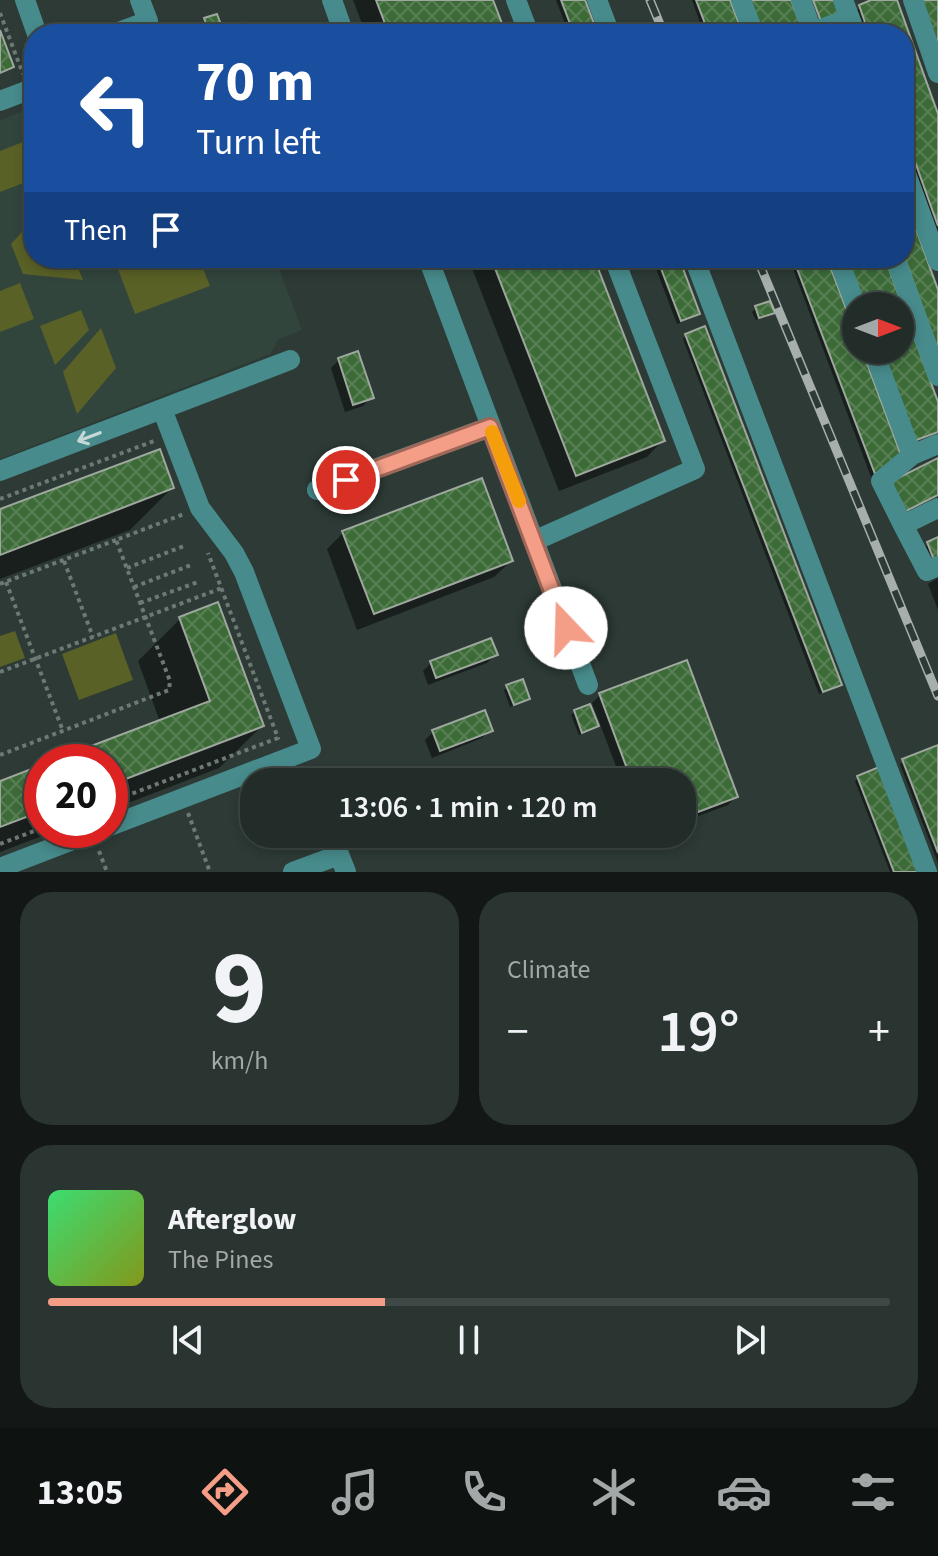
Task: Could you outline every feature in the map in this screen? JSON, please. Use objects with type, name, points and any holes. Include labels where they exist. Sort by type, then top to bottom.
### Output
[{"type":"lane","points":[[25,0],[33,24]]},
{"type":"lane","points":[[140,0],[148,21],[140,24]]},
{"type":"lane","points":[[332,0],[340,24]]},
{"type":"lane","points":[[516,0],[525,24]]},
{"type":"lane","points":[[597,0],[606,24]]},
{"type":"lane","points":[[741,0],[750,24]]},
{"type":"lane","points":[[801,0],[810,24]]},
{"type":"lane","points":[[913,0],[938,73]]},
{"type":"lane","points":[[827,24],[847,11]]},
{"type":"lane","points":[[0,101],[24,92]]},
{"type":"lane","points":[[914,195],[938,261]]},
{"type":"lane","points":[[432,268],[588,685]]},
{"type":"lane","points":[[534,541],[695,469],[618,268]]},
{"type":"lane","points":[[698,268],[927,872]]},
{"type":"lane","points":[[842,268],[851,292]]},
{"type":"lane","points":[[899,268],[938,376]]},
{"type":"lane","points":[[0,471],[290,360]]},
{"type":"lane","points":[[878,364],[912,455]]},
{"type":"lane","points":[[128,819],[311,749],[244,572],[234,553],[200,508],[162,409]]},
{"type":"lane","points":[[317,490],[490,427]]},
{"type":"lane","points":[[938,444],[912,455],[881,481],[927,571],[938,566]]},
{"type":"lane","points":[[903,525],[938,508]]},
{"type":"lane","points":[[0,868],[52,848]]},
{"type":"lane","points":[[293,872],[342,863]]},
{"type":"path","points":[[0,13],[24,70]]},
{"type":"path","points":[[0,499],[171,434]]},
{"type":"path","points":[[0,584],[184,514]]},
{"type":"path","points":[[0,755],[169,690],[170,681],[116,540]]},
{"type":"path","points":[[127,568],[184,546]]},
{"type":"path","points":[[128,795],[278,738],[207,550]]},
{"type":"path","points":[[64,560],[93,637]]},
{"type":"path","points":[[134,587],[191,565]]},
{"type":"path","points":[[6,582],[63,731]]},
{"type":"path","points":[[140,603],[198,582]]},
{"type":"path","points":[[0,672],[213,591]]},
{"type":"path","points":[[175,777],[210,872]]},
{"type":"path","points":[[0,844],[24,835]]},
{"type":"shaded area","points":[[24,111],[24,268],[279,268],[302,330],[279,339],[270,354],[0,459],[0,120]]},
{"type":"green space","points":[[24,142],[24,183],[0,192],[0,151]]},
{"type":"green space","points":[[24,230],[24,268],[78,268],[83,280],[23,274],[11,244]]},
{"type":"green space","points":[[203,268],[210,286],[135,314],[118,269]]},
{"type":"green space","points":[[20,283],[34,319],[0,332],[0,291]]},
{"type":"green space","points":[[81,310],[89,330],[55,365],[40,326]]},
{"type":"green space","points":[[101,328],[116,368],[77,414],[63,372]]},
{"type":"green space","points":[[15,631],[25,658],[0,667],[0,636]]},
{"type":"green space","points":[[116,633],[133,680],[79,700],[62,654]]},
{"type":"building","points":[[376,0],[493,0],[502,24],[385,24]]},
{"type":"building","points":[[561,0],[585,0],[594,24],[570,24]]},
{"type":"building","points":[[696,0],[730,0],[739,24],[705,24]]},
{"type":"building","points":[[750,0],[791,0],[800,24],[759,24]]},
{"type":"building","points":[[813,0],[835,0],[841,17],[822,24]]},
{"type":"building","points":[[871,0],[897,0],[906,24],[866,24],[859,5]]},
{"type":"building","points":[[921,0],[938,0],[938,47]]},
{"type":"building","points":[[217,14],[221,24],[206,24],[204,18]]},
{"type":"building","points":[[0,30],[14,67],[0,73]]},
{"type":"building","points":[[914,47],[938,114],[938,226],[914,159]]},
{"type":"building","points":[[914,223],[938,290],[938,351],[908,268],[914,268]]},
{"type":"building","points":[[495,268],[598,268],[665,441],[576,476]]},
{"type":"building","points":[[661,268],[683,268],[700,314],[681,321]]},
{"type":"building","points":[[797,268],[831,268],[842,298],[842,364],[867,364],[904,463],[875,474]]},
{"type":"building","points":[[850,268],[889,268],[898,292],[859,292]]},
{"type":"building","points":[[770,301],[775,313],[759,318],[755,306]]},
{"type":"building","points":[[705,326],[842,685],[823,692],[685,334]]},
{"type":"building","points":[[914,337],[938,402],[938,432],[914,441],[885,364],[914,364]]},
{"type":"building","points":[[358,351],[374,398],[353,405],[338,358]]},
{"type":"building","points":[[160,449],[174,488],[0,555],[0,509]]},
{"type":"building","points":[[938,458],[938,495],[902,513],[888,483]]},
{"type":"building","points":[[482,478],[513,561],[374,614],[342,531]]},
{"type":"building","points":[[938,537],[938,558],[934,560],[927,542]]},
{"type":"building","points":[[218,602],[264,726],[128,778],[128,744],[97,744],[210,701],[179,617]]},
{"type":"building","points":[[491,638],[498,655],[436,678],[430,661]]},
{"type":"building","points":[[687,660],[738,797],[696,813],[696,768],[627,768],[599,693]]},
{"type":"building","points":[[523,679],[530,699],[514,705],[506,685]]},
{"type":"building","points":[[590,704],[599,726],[582,733],[574,710]]},
{"type":"building","points":[[485,710],[493,731],[440,751],[432,730]]},
{"type":"building","points":[[938,745],[938,853],[902,759]]},
{"type":"building","points":[[879,767],[920,872],[894,872],[857,776]]},
{"type":"building","points":[[24,772],[24,818],[0,827],[0,781]]},
{"type":"railway","points":[[650,0],[660,24]]},
{"type":"railway","points":[[761,268],[938,696]]},
{"type":"slow traffic","points":[[492,432],[519,501]]},
{"type":"route","points":[[346,480],[490,427],[566,628]]}]
